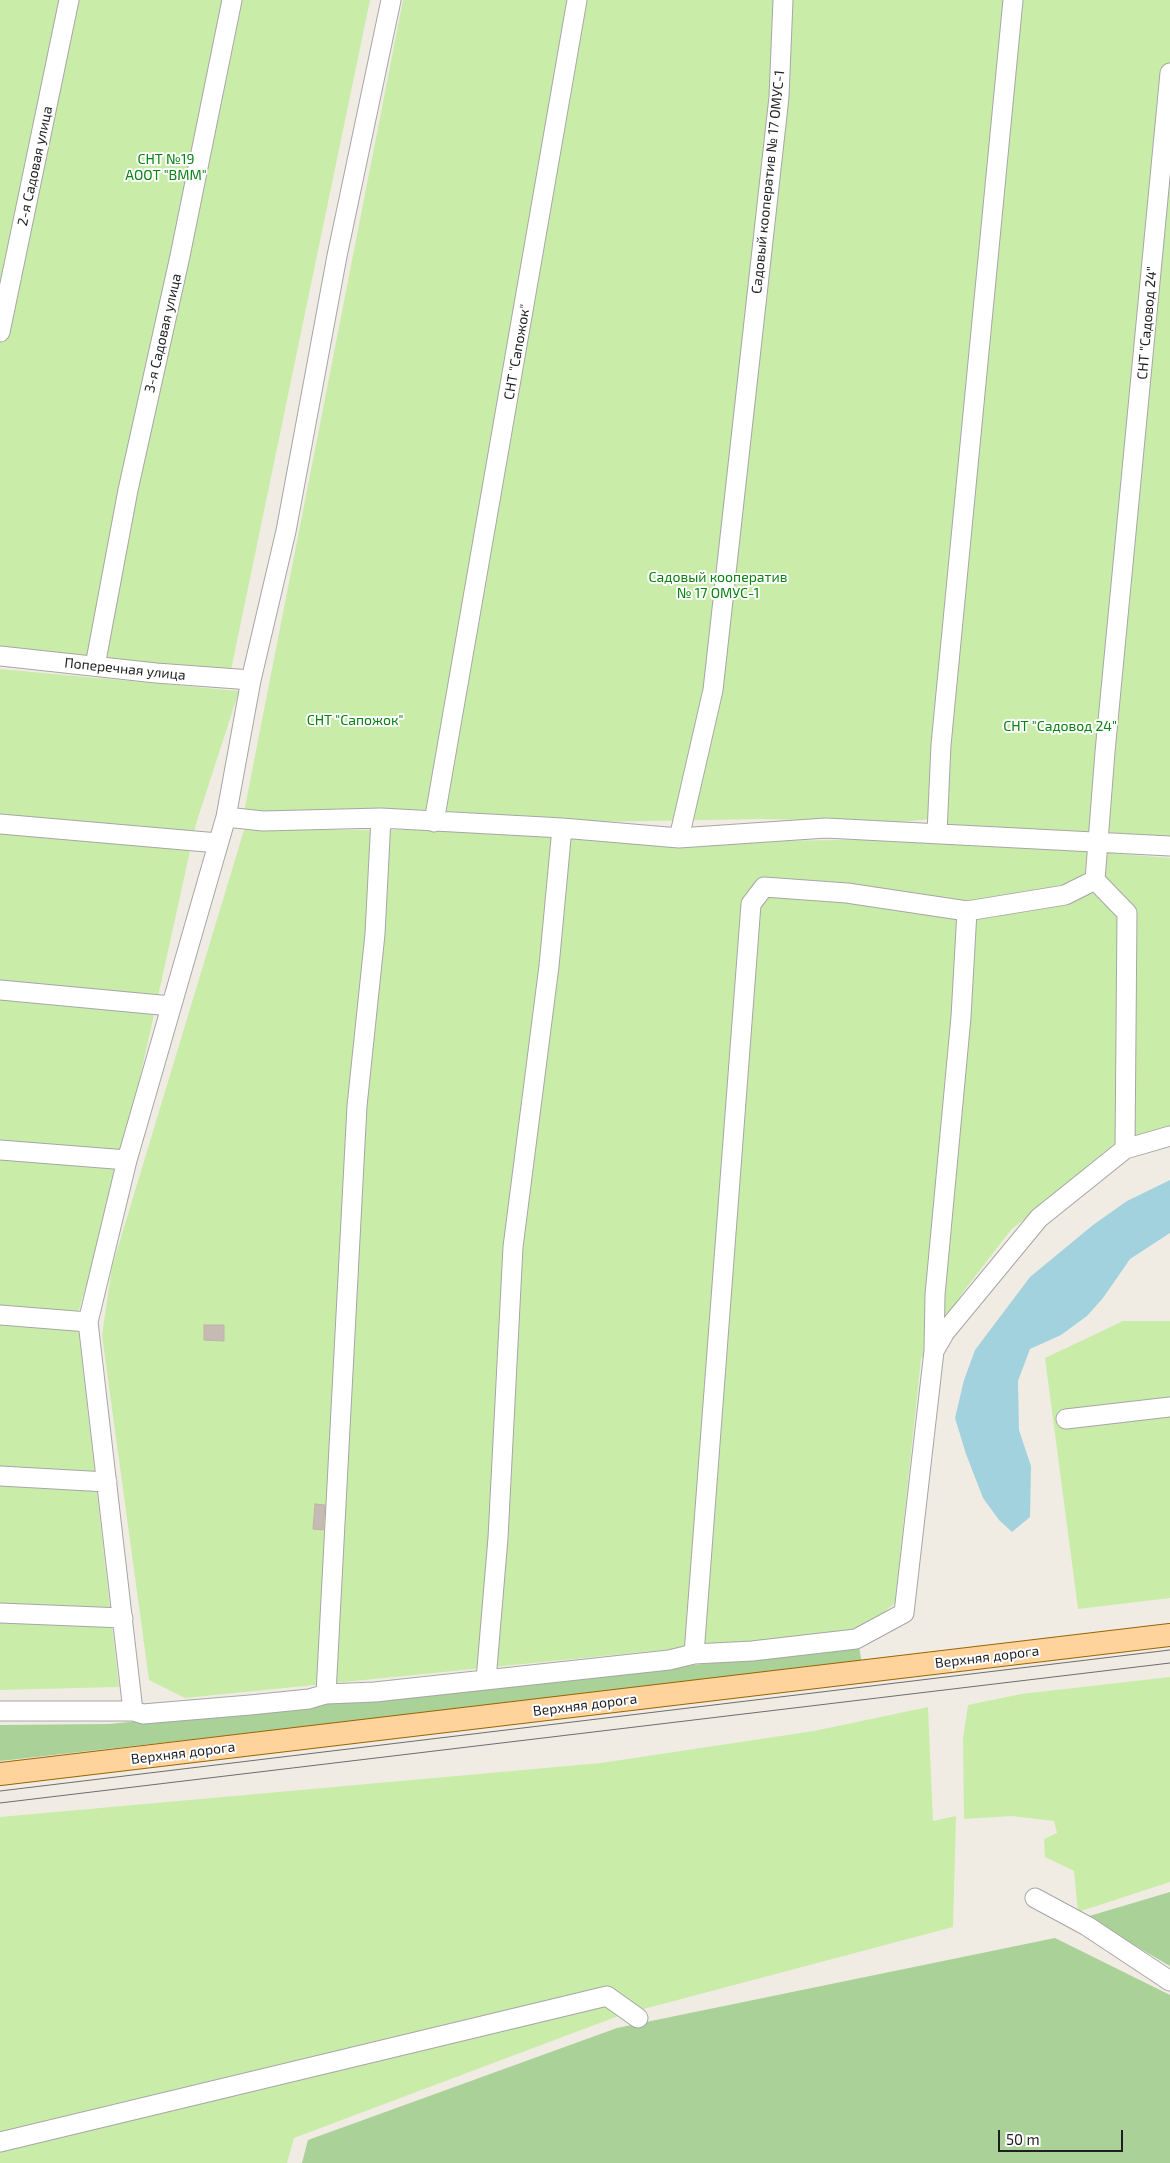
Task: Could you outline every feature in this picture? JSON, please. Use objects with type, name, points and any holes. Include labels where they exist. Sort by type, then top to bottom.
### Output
[{"type":"main road","name":"Верхняя дорога","points":[[0,1774],[1170,1635]]},
{"type":"street","name":"2-я Садовая улица","points":[[0,332],[69,0]]},
{"type":"street","name":"3-я Садовая улица","points":[[94,666],[128,490],[180,256],[232,0]]},
{"type":"street","points":[[133,1710],[88,1322],[127,1160],[226,817],[251,680],[286,530],[337,256],[391,0]]},
{"type":"street","name":"СНТ \"Сапожок\"","points":[[434,822],[577,0]]},
{"type":"street","name":"Садовый кооператив № 17 ОМУС-1","points":[[679,838],[713,690],[777,116],[783,0]]},
{"type":"street","points":[[937,833],[941,745],[1013,0]]},
{"type":"street","name":"СНТ \"Садовод 24\"","points":[[1095,880],[1097,841],[1170,73]]},
{"type":"street","name":"Поперечная улица","points":[[0,656],[251,680]]},
{"type":"street","points":[[226,817],[263,821],[382,818],[562,828],[679,838],[826,828],[1170,846]]},
{"type":"street","points":[[326,1694],[356,1125],[375,934],[382,818]]},
{"type":"street","points":[[0,824],[218,843]]},
{"type":"street","points":[[486,1680],[498,1538],[513,1247],[548,975],[562,828]]},
{"type":"street","points":[[694,1654],[751,904],[764,887],[847,893],[967,911],[1065,895],[1095,880],[1127,913],[1125,1150]]},
{"type":"street","points":[[0,1711],[133,1710],[143,1714],[250,1705],[309,1698],[326,1694],[375,1692],[486,1680],[669,1660],[694,1654],[752,1651],[856,1639],[904,1613],[934,1351],[935,1295],[961,1017],[967,911]]},
{"type":"street","points":[[0,990],[171,1006]]},
{"type":"street","points":[[934,1351],[945,1332],[1039,1218],[1125,1150],[1170,1136]]},
{"type":"street","points":[[0,1150],[127,1160]]},
{"type":"street","points":[[0,1316],[88,1322]]},
{"type":"street","points":[[1066,1419],[1170,1407]]},
{"type":"street","points":[[0,1476],[107,1482]]},
{"type":"street","points":[[0,1612],[123,1618]]},
{"type":"street","points":[[1035,1898],[1087,1926],[1170,1981]]},
{"type":"street","points":[[0,2142],[607,1996],[638,2018]]},
{"type":"green space","name":"СНТ №19 АООТ \"ВММ\"","points":[[0,0],[370,0],[231,670],[0,650]]},
{"type":"green space","name":"СНТ \"Сапожок\"","points":[[403,0],[569,0],[432,813],[244,812]]},
{"type":"green space","name":"Садовый кооператив № 17 ОМУС-1","points":[[581,0],[1005,0],[930,819],[902,822],[761,819],[595,822],[444,811]]},
{"type":"green space","name":"СНТ \"Садовод 24\"","points":[[1021,0],[1170,0],[1170,843],[953,829],[941,820]]},
{"type":"green space","points":[[0,669],[239,691],[196,824],[123,1155],[77,1317],[119,1687],[0,1690]]},
{"type":"green space","points":[[244,830],[427,830],[658,844],[938,839],[1170,858],[1170,1127],[1115,1143],[1011,1230],[963,1292],[921,1359],[895,1603],[862,1630],[185,1698],[149,1680],[102,1335],[112,1267]]},
{"type":"green space","points":[[1123,1321],[1170,1321],[1170,1598],[1078,1609],[1045,1358]]},
{"type":"green space","points":[[859,1647],[862,1664],[0,1761],[0,1725],[109,1724],[528,1683]]},
{"type":"green space","points":[[1170,1677],[1170,1882],[1078,1912],[1074,1871],[1045,1857],[1044,1839],[1057,1833],[1054,1821],[1012,1816],[964,1819],[963,1738],[968,1705],[1021,1694]]},
{"type":"green space","points":[[928,1707],[933,1821],[956,1816],[953,1927],[621,2015],[294,2138],[287,2163],[0,2163],[0,1817],[601,1763],[814,1731]]},
{"type":"green space","points":[[1170,1892],[1170,1966],[1086,1917]]},
{"type":"green space","points":[[1055,1938],[1170,1995],[1170,2163],[302,2163],[308,2140],[617,2028]]},
{"type":"water","points":[[1170,1180],[1170,1233],[1130,1259],[1103,1298],[1087,1316],[1061,1335],[1030,1349],[1018,1381],[1019,1430],[1031,1466],[1030,1517],[1012,1532],[999,1520],[983,1498],[966,1454],[955,1418],[964,1380],[975,1350],[1030,1277],[1093,1225],[1127,1201]]},
{"type":"building","points":[[204,1325],[224,1325],[224,1341],[204,1340]]},
{"type":"building","points":[[315,1504],[325,1505],[323,1530],[313,1529]]},
{"type":"tram line","points":[[0,1791],[1170,1650]]},
{"type":"tram line","points":[[0,1803],[1170,1663]]}]
